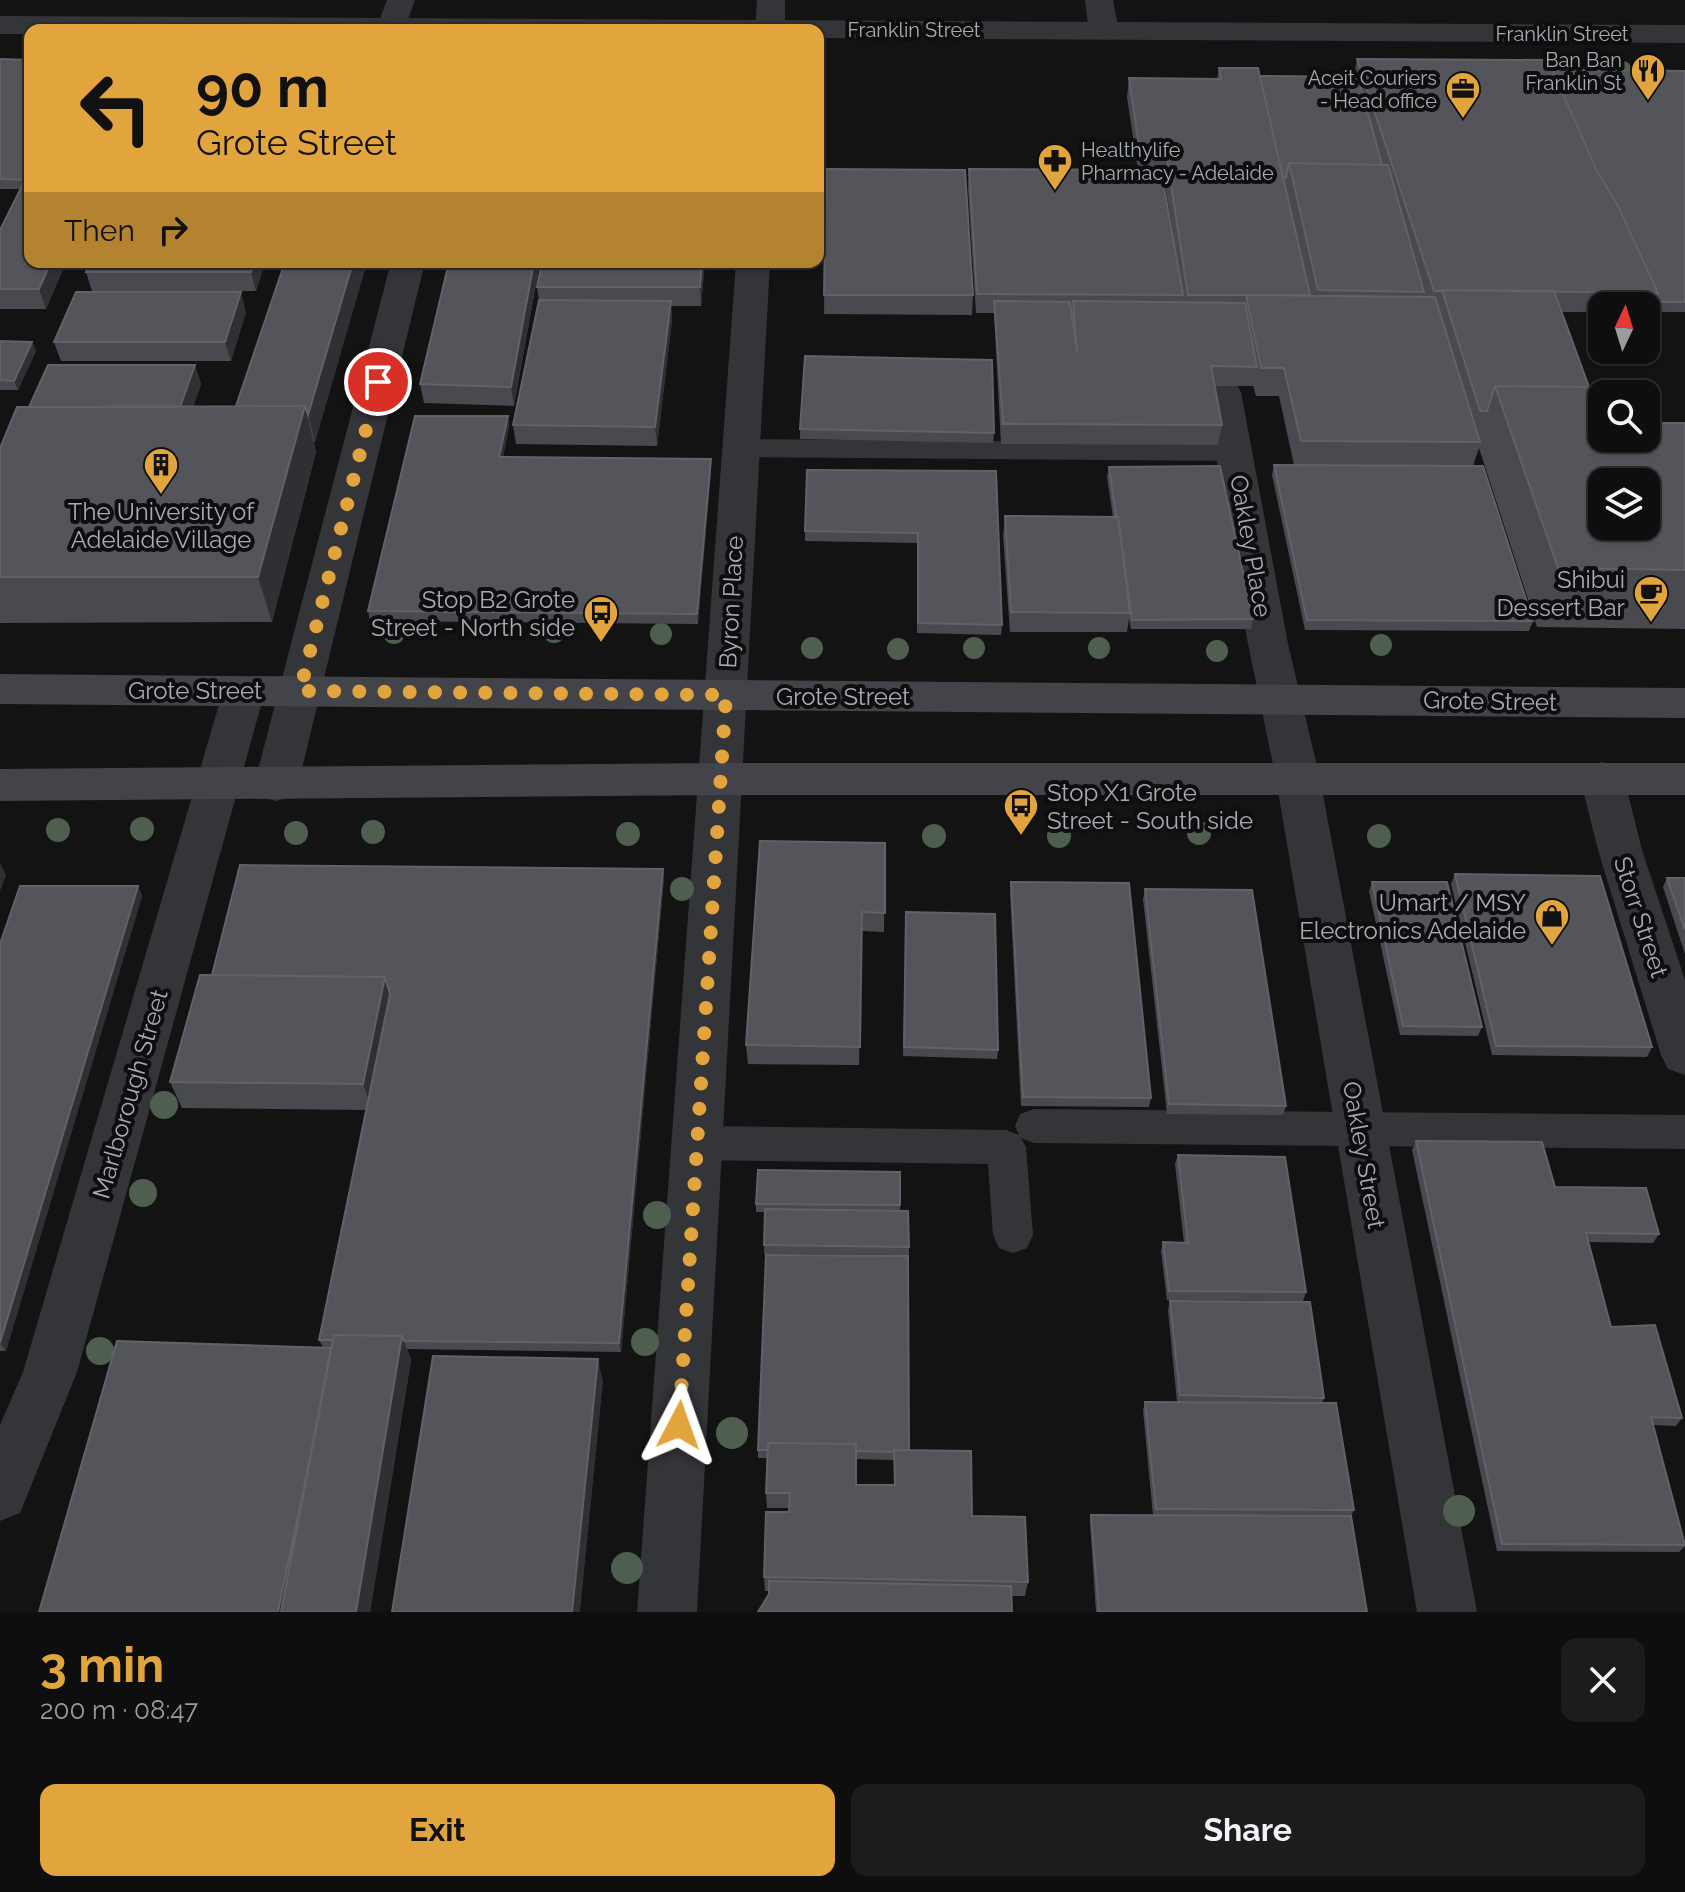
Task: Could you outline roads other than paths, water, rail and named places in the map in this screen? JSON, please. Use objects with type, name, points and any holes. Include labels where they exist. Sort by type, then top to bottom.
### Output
[{"type":"main road","name":"Grote Street","points":[[0,689],[1685,703]]},
{"type":"main road","points":[[0,785],[722,779],[1685,779]]},
{"type":"street","points":[[770,24],[771,0]]},
{"type":"street","points":[[1099,0],[1104,31]]},
{"type":"street","name":"Franklin Street","points":[[36,24],[397,14],[444,24]]},
{"type":"street","name":"Franklin Street","points":[[0,25],[24,24]]},
{"type":"street","name":"Franklin Street","points":[[824,30],[1685,34]]},
{"type":"street","points":[[276,785],[406,268]]},
{"type":"street","name":"Byron Place","points":[[667,1612],[753,268]]},
{"type":"street","name":"Oakley Place","points":[[1223,392],[1280,699]]},
{"type":"street","name":"Marlborough Street","points":[[4,1472],[50,1372],[244,691]]},
{"type":"street","name":"Oakley Street","points":[[1280,699],[1298,779],[1447,1612]]},
{"type":"street","name":"Storr Street","points":[[1602,778],[1620,850],[1685,1055]]},
{"type":"lane","points":[[739,448],[1235,452]]},
{"type":"lane","points":[[1034,1126],[1685,1132]]},
{"type":"lane","points":[[697,1143],[1006,1147],[1013,1235]]},
{"type":"place","name":"Ban Ban Franklin St","points":[[1648,102]]},
{"type":"place","name":"Aceit Couriers - Head office","points":[[1463,120]]},
{"type":"place","name":"Healthylife Pharmacy - Adelaide","points":[[1055,192]]},
{"type":"place","name":"The University of Adelaide Village","points":[[161,496]]},
{"type":"place","name":"Shibui Dessert Bar","points":[[1651,624]]},
{"type":"place","name":"Stop B2 Grote Street - North side","points":[[601,644]]},
{"type":"place","name":"Stop X1 Grote Street - South side","points":[[1021,837]]},
{"type":"place","name":"Umart / MSY Electronics Adelaide","points":[[1552,947]]}]
